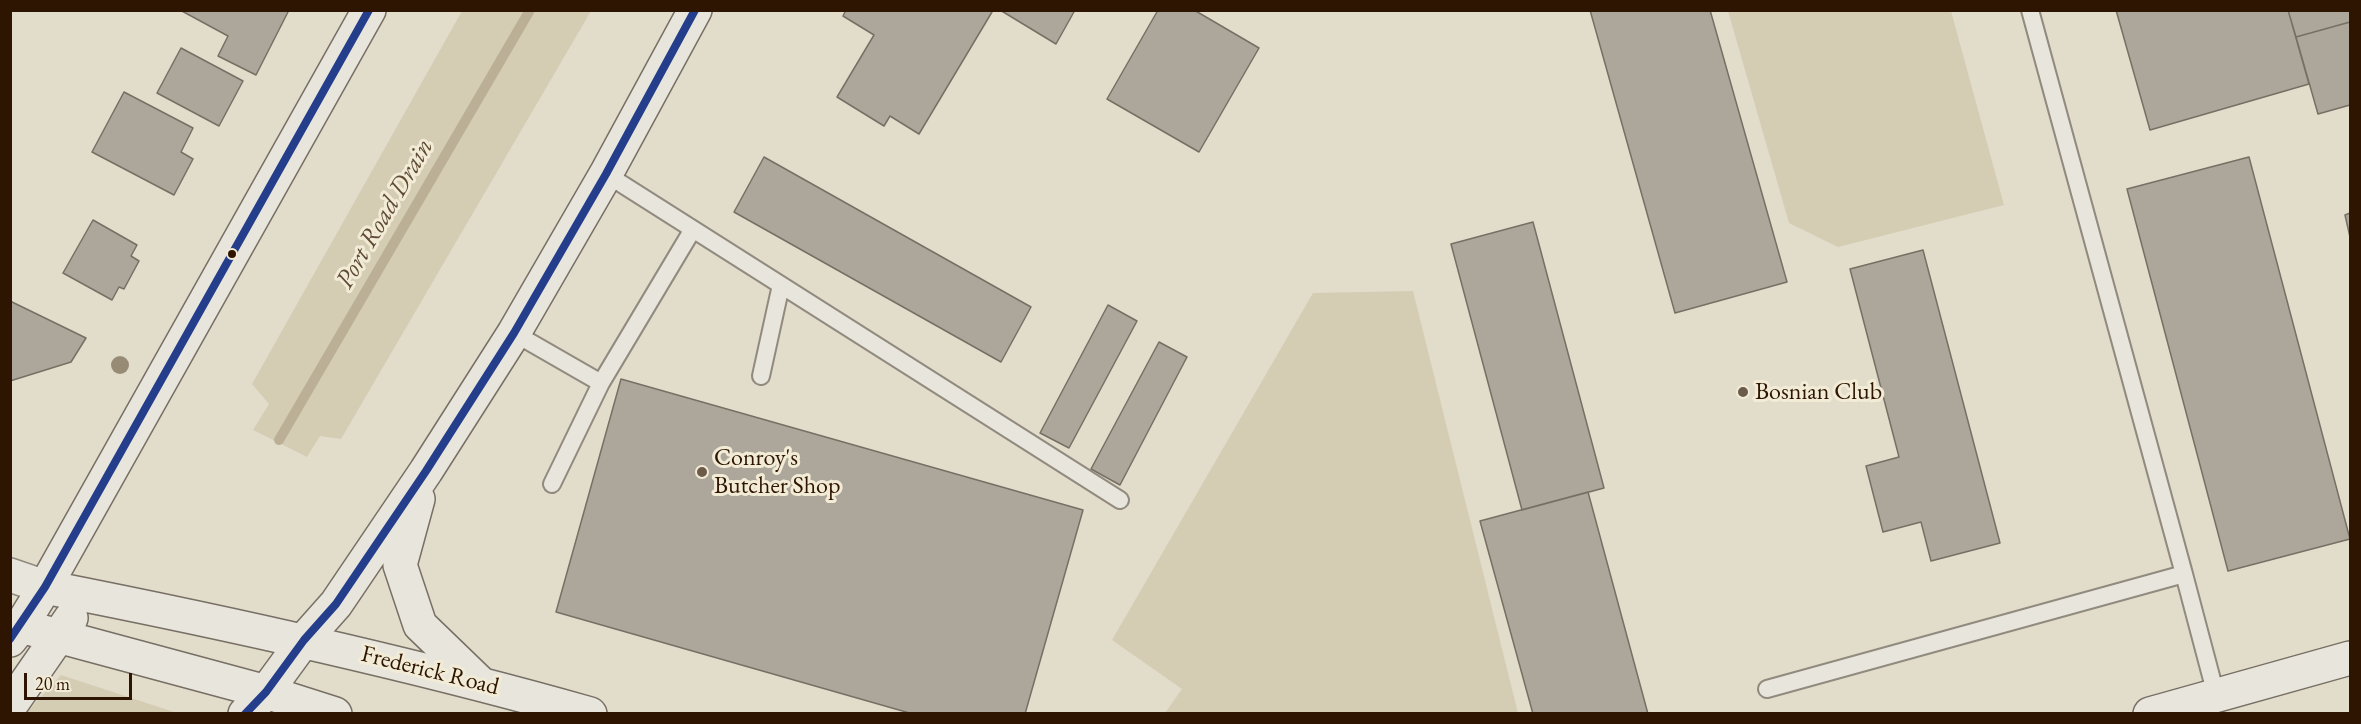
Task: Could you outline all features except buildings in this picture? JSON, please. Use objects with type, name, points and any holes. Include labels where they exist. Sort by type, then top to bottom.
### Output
[{"type":"main road","points":[[335,714],[255,703],[59,636],[14,629],[45,587],[369,10]]},
{"type":"main road","points":[[255,703],[304,640],[336,604],[426,471],[514,333],[606,174],[695,10]]},
{"type":"main road","points":[[426,471],[400,565],[420,625],[480,683]]},
{"type":"main road","name":"Frederick Road","points":[[10,575],[45,587],[304,640],[480,683],[590,714]]},
{"type":"main road","points":[[10,706],[86,595]]},
{"type":"main road","points":[[2150,714],[2350,658]]},
{"type":"lane","points":[[2030,10],[2216,695]]},
{"type":"lane","points":[[606,174],[1120,500]]},
{"type":"lane","points":[[552,484],[601,383],[693,229]]},
{"type":"lane","points":[[761,376],[781,285]]},
{"type":"lane","points":[[514,333],[601,383]]},
{"type":"lane","points":[[1767,689],[2184,574]]},
{"type":"shaded area","points":[[462,11],[591,11],[341,439],[320,436],[307,457],[253,430],[269,404],[252,384]]},
{"type":"shaded area","points":[[1728,11],[1951,11],[2004,205],[1838,247],[1789,223]]},
{"type":"shaded area","points":[[1413,291],[1518,713],[1165,713],[1182,689],[1112,640],[1313,293]]},
{"type":"shaded area","points":[[61,675],[177,713],[25,714]]},
{"type":"waterway","name":"Port Road Drain","points":[[279,440],[530,10]]},
{"type":"transit line","points":[[10,639],[45,587],[369,10]]},
{"type":"transit line","points":[[245,714],[266,692],[304,640],[336,604],[426,471],[514,333],[606,174],[695,10]]},
{"type":"place","name":"Bosnian Club","points":[[1743,392]]},
{"type":"place","name":"Conroy's Butcher Shop","points":[[702,472]]}]
